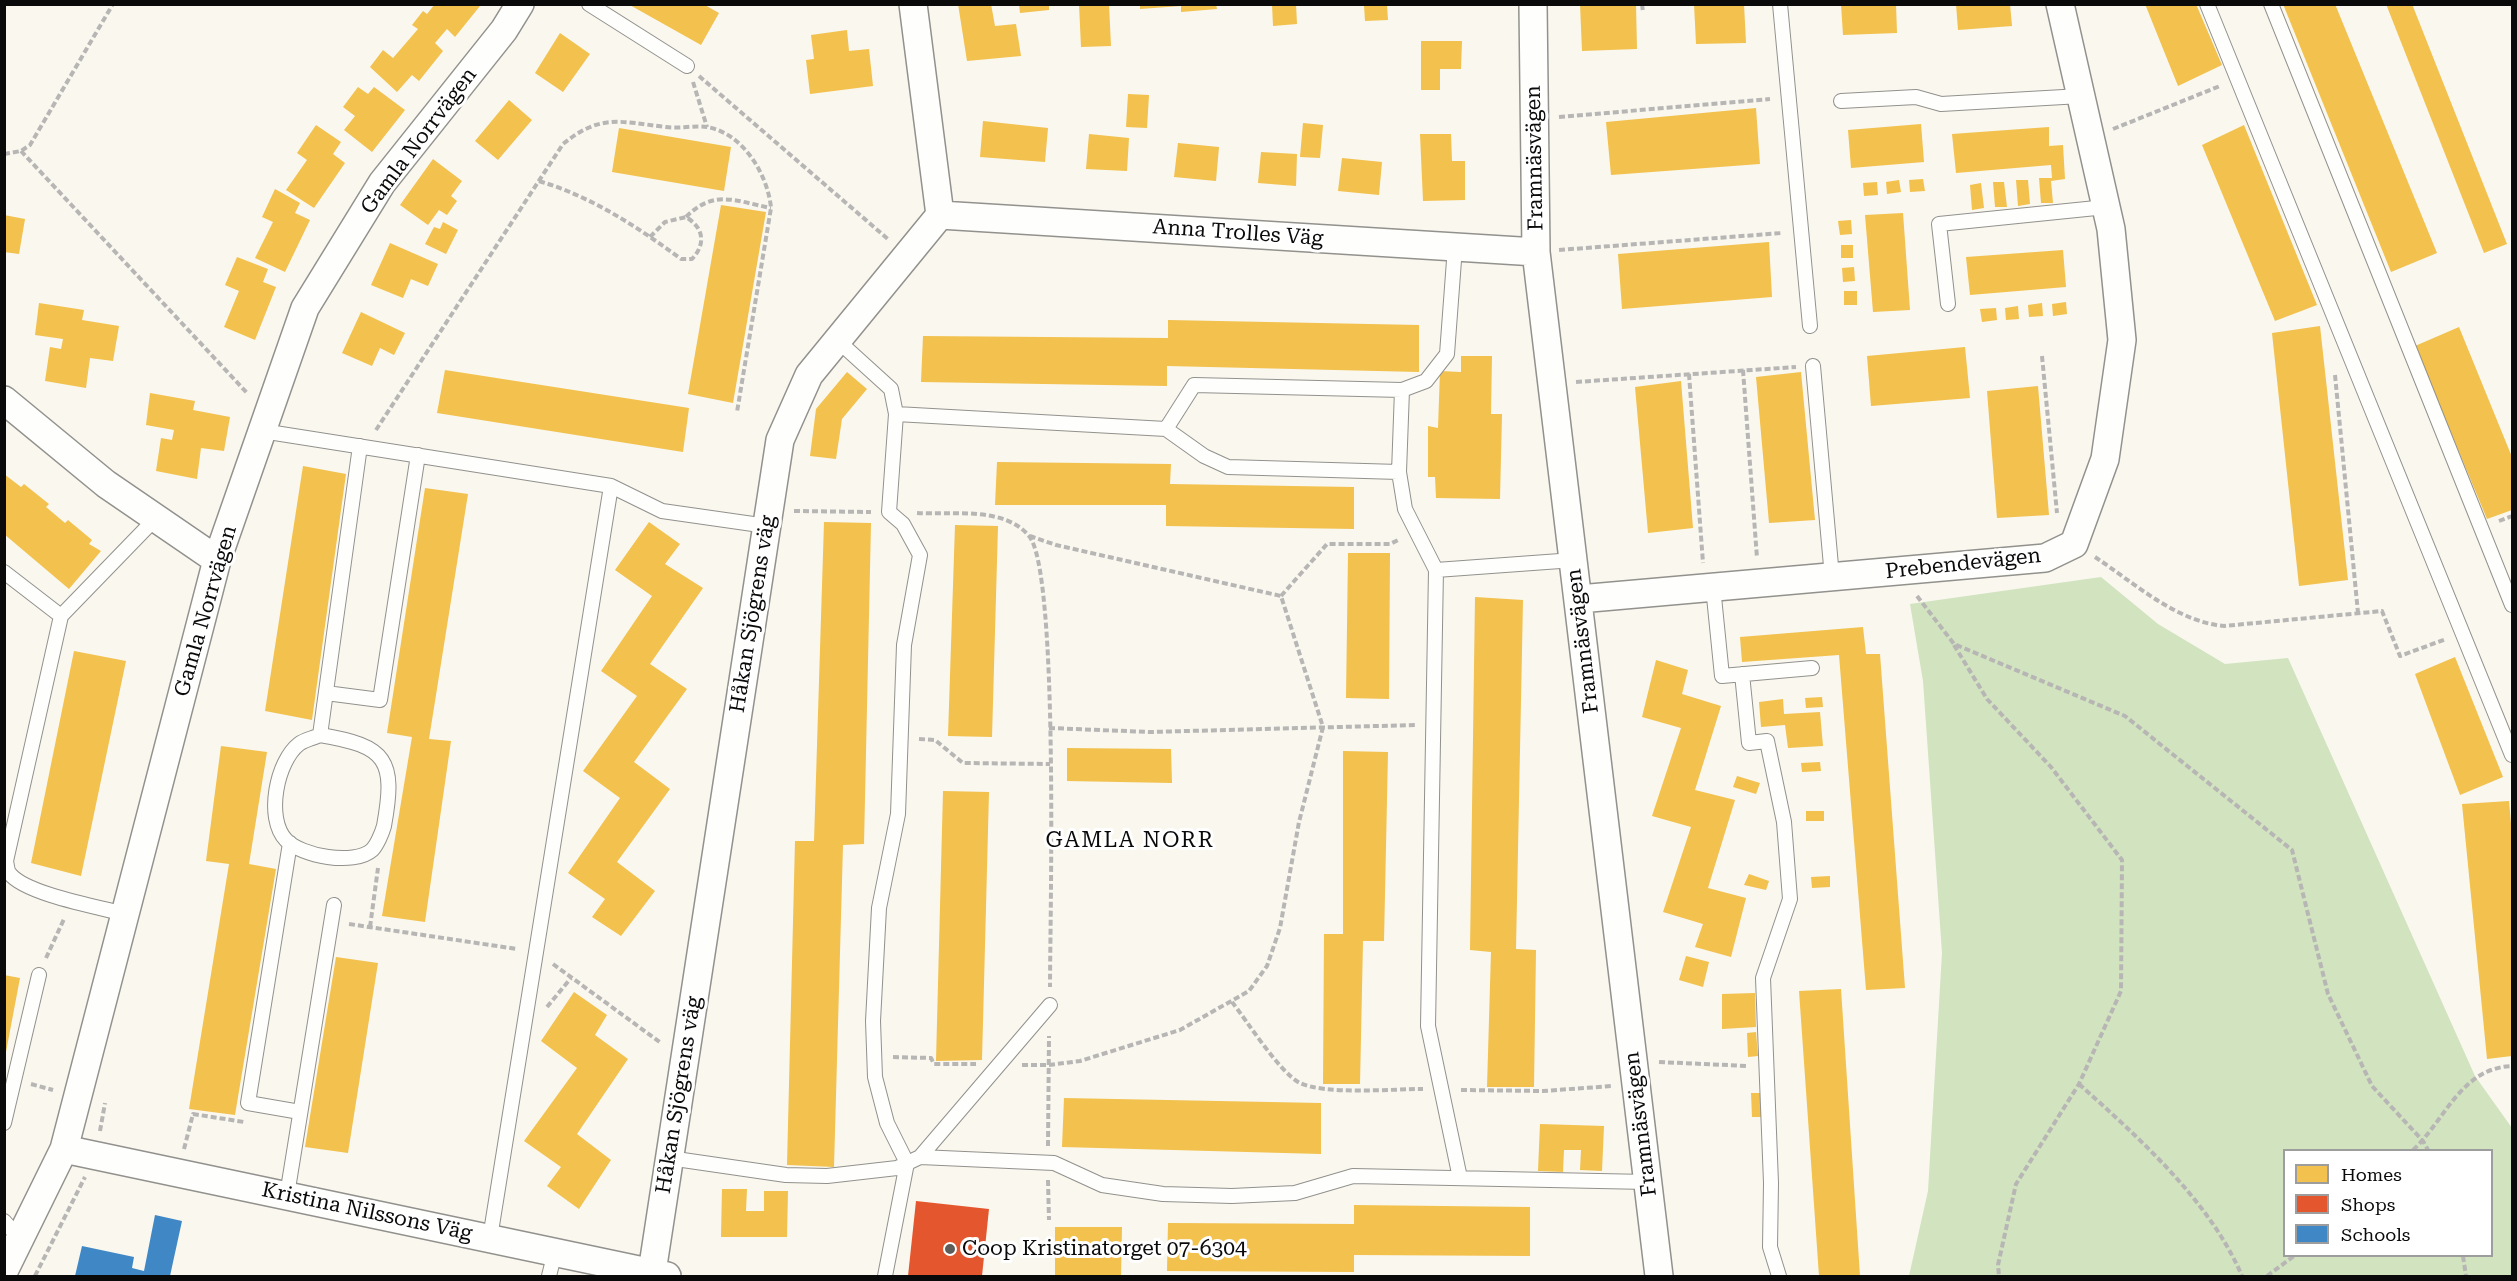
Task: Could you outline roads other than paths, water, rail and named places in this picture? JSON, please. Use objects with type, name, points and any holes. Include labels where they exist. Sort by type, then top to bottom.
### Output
[{"type":"street","name":"Gamla Norrvägen","points":[[4,1271],[12,1230],[64,1149],[217,560],[305,308],[382,183],[504,30],[520,4]]},
{"type":"street","points":[[913,4],[940,215]]},
{"type":"street","name":"Framnäsvägen","points":[[1533,4],[1536,252],[1659,1276]]},
{"type":"street","points":[[2060,4],[2106,207]]},
{"type":"street","name":"Prebendevägen","points":[[1579,599],[2045,558],[2067,547],[2105,459],[2122,340],[2111,229],[2106,207]]},
{"type":"street","name":"Anna Trolles Väg","points":[[940,215],[1536,252]]},
{"type":"street","name":"Håkan Sjögrens väg","points":[[661,1274],[669,1158],[780,440],[809,375],[940,215]]},
{"type":"street","points":[[4,400],[106,484],[217,560]]},
{"type":"street","name":"Kristina Nilssons Väg","points":[[64,1149],[490,1238],[552,1264],[661,1274]]},
{"type":"lane","points":[[589,4],[687,66]]},
{"type":"lane","points":[[1779,4],[1810,326]]},
{"type":"lane","points":[[2207,4],[2512,755]]},
{"type":"lane","points":[[2271,4],[2512,605]]},
{"type":"lane","points":[[1841,101],[1916,97],[1941,104],[2081,96]]},
{"type":"lane","points":[[1948,304],[1939,224],[2106,207]]},
{"type":"lane","points":[[1166,429],[1194,385],[1402,390],[1426,381],[1447,354],[1455,247]]},
{"type":"lane","points":[[837,340],[891,389],[896,414],[889,512],[903,524],[920,555],[904,645],[898,814],[879,908],[873,1021],[875,1077],[887,1123],[913,1160],[885,1276]]},
{"type":"lane","points":[[1813,366],[1832,577]]},
{"type":"lane","points":[[1402,390],[1399,472],[1405,509],[1436,570],[1428,1026],[1460,1178]]},
{"type":"lane","points":[[896,414],[1166,429],[1204,456],[1228,467],[1399,472]]},
{"type":"lane","points":[[265,423],[364,447],[611,486],[663,511],[768,518]]},
{"type":"lane","points":[[320,735],[364,447]]},
{"type":"lane","points":[[326,693],[380,700],[418,455]]},
{"type":"lane","points":[[490,1238],[611,486]]},
{"type":"lane","points":[[125,914],[41,892],[20,882],[8,873],[6,861],[61,616],[156,518]]},
{"type":"lane","points":[[1436,570],[1574,560]]},
{"type":"lane","points":[[4,572],[61,616]]},
{"type":"lane","points":[[1709,588],[1722,676],[1812,668]]},
{"type":"lane","points":[[1742,674],[1749,743],[1767,741],[1784,822],[1790,899],[1763,978],[1771,1183],[1770,1247],[1779,1276]]},
{"type":"lane","points":[[320,735],[360,744],[380,756],[390,781],[383,832],[371,851],[354,857],[330,858],[302,851],[285,840],[276,822],[278,780],[283,764],[299,744],[320,735]]},
{"type":"lane","points":[[290,843],[248,1103],[300,1112]]},
{"type":"lane","points":[[287,1196],[334,905]]},
{"type":"lane","points":[[4,1123],[39,975]]},
{"type":"lane","points":[[669,1158],[786,1175],[827,1176],[897,1168],[913,1160],[1050,1005]]},
{"type":"lane","points":[[913,1160],[1047,1163],[1102,1185],[1163,1194],[1232,1196],[1295,1193],[1353,1176],[1648,1182]]},
{"type":"place","name":"Coop Kristinatorget 07-6304","points":[[950,1249]]},
{"type":"district","name":"GAMLA NORR","points":[[1130,841]]}]
